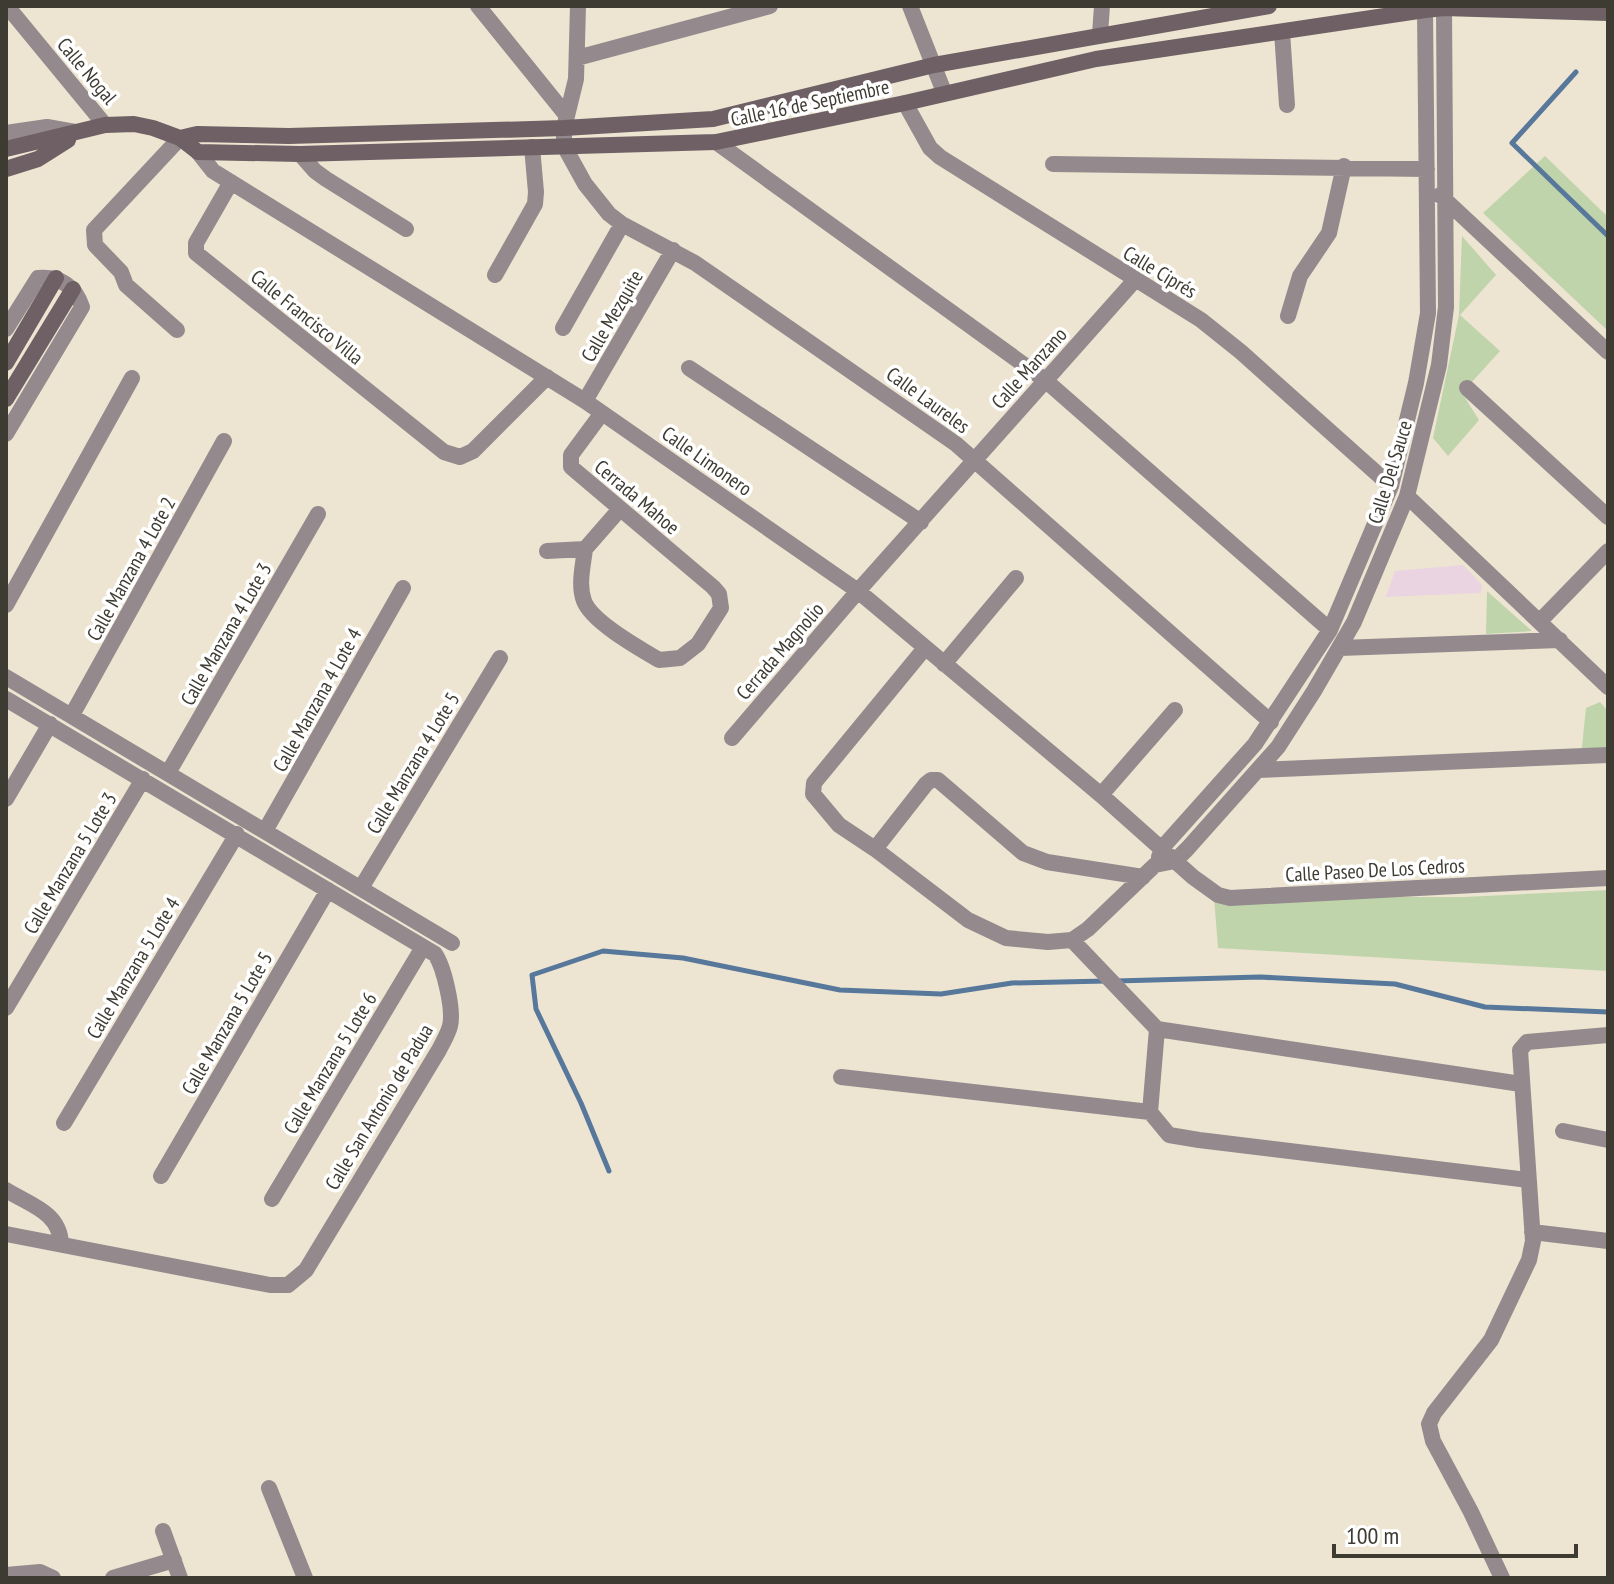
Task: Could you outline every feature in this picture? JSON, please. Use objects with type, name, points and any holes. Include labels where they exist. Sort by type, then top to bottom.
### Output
[{"type":"main road","name":"Calle 16 de Septiembre","points":[[180,138],[197,134],[289,136],[566,122],[713,119],[934,65],[1269,6]]},
{"type":"main road","name":"Calle 16 de Septiembre","points":[[79,133],[105,125],[134,124],[180,138],[198,152],[300,154],[716,142],[1096,59],[1444,8]]},
{"type":"main road","points":[[1444,8],[1608,13]]},
{"type":"main road","points":[[6,149],[79,133]]},
{"type":"main road","points":[[6,169],[38,159],[79,133]]},
{"type":"main road","points":[[6,363],[56,278]]},
{"type":"main road","points":[[6,399],[73,289]]},
{"type":"street","name":"Calle Nogal","points":[[7,6],[105,125]]},
{"type":"street","points":[[478,6],[566,122]]},
{"type":"street","points":[[564,146],[577,58],[578,6]]},
{"type":"street","points":[[577,58],[770,6]]},
{"type":"street","points":[[910,6],[944,92]]},
{"type":"street","points":[[1100,34],[1102,6]]},
{"type":"street","name":"Calle Del Sauce","points":[[1175,861],[1278,747],[1340,648],[1378,568],[1407,496],[1440,352],[1447,288],[1444,8]]},
{"type":"street","name":"Calle Del Sauce","points":[[1072,940],[1088,929],[1149,871],[1162,848],[1271,722],[1330,630],[1391,486],[1416,383],[1428,313],[1425,10]]},
{"type":"street","points":[[1282,32],[1287,105]]},
{"type":"street","name":"Calle Ciprés","points":[[905,103],[930,148],[940,157],[1221,335],[1391,486]]},
{"type":"street","points":[[6,133],[47,127],[79,133]]},
{"type":"street","points":[[177,330],[126,285],[121,272],[95,245],[94,230],[180,138]]},
{"type":"street","points":[[716,142],[1045,380],[1330,630]]},
{"type":"street","name":"Calle Laureles","points":[[564,146],[598,201],[622,224],[673,250],[912,413],[974,460],[1271,722]]},
{"type":"street","points":[[495,275],[535,204],[532,147]]},
{"type":"street","name":"Calle Limonero","points":[[198,152],[213,171],[585,401],[858,591],[1162,848]]},
{"type":"street","points":[[300,154],[326,179],[406,229]]},
{"type":"street","points":[[1053,164],[1427,169]]},
{"type":"street","points":[[1288,316],[1300,276],[1329,233],[1344,166]]},
{"type":"street","name":"Calle Francisco Villa","points":[[231,182],[196,243],[196,253],[444,452],[460,457],[473,451],[547,377]]},
{"type":"street","points":[[1428,188],[1446,198],[1608,352]]},
{"type":"street","points":[[563,328],[622,224]]},
{"type":"street","name":"Calle Mezquite","points":[[585,401],[673,250]]},
{"type":"street","points":[[6,329],[38,278],[56,278],[73,289],[82,307],[6,434]]},
{"type":"street","name":"Calle Manzano","points":[[858,591],[1135,280]]},
{"type":"street","points":[[689,368],[921,522]]},
{"type":"street","points":[[6,605],[132,378]]},
{"type":"street","points":[[1467,388],[1608,517]]},
{"type":"street","name":"Cerrada Mahoe","points":[[585,549],[581,586],[590,612],[659,660],[680,658],[693,650],[720,611],[719,594],[713,587],[571,467],[571,455],[602,413]]},
{"type":"street","name":"Calle Manzana 4 Lote 2","points":[[72,715],[224,441]]},
{"type":"street","points":[[1407,496],[1541,620],[1608,687]]},
{"type":"street","points":[[547,551],[585,549],[620,509]]},
{"type":"street","name":"Calle Manzana 4 Lote 3","points":[[168,773],[318,514]]},
{"type":"street","points":[[1541,620],[1608,551]]},
{"type":"street","points":[[944,664],[1016,578]]},
{"type":"street","name":"Calle Manzana 4 Lote 4","points":[[265,831],[403,588]]},
{"type":"street","name":"Cerrada Magnolio","points":[[732,738],[858,591]]},
{"type":"street","points":[[1340,648],[1560,640]]},
{"type":"street","points":[[925,648],[813,788],[816,800],[839,825],[968,920],[1006,938],[1048,942],[1072,940],[1157,1029],[1521,1084]]},
{"type":"street","name":"Calle Manzana 4 Lote 5","points":[[361,888],[500,658]]},
{"type":"street","points":[[6,677],[452,943]]},
{"type":"street","name":"Calle San Antonio de Padua","points":[[6,699],[435,954],[451,1014],[449,1030],[306,1270],[288,1285],[270,1285],[6,1234]]},
{"type":"street","points":[[1101,795],[1175,710]]},
{"type":"street","points":[[6,799],[50,724]]},
{"type":"street","points":[[1258,770],[1608,755]]},
{"type":"street","name":"Calle Manzana 5 Lote 3","points":[[6,1008],[143,779]]},
{"type":"street","points":[[875,849],[926,784],[938,780],[1023,853],[1047,862],[1149,871],[1175,861]]},
{"type":"street","name":"Calle Manzana 5 Lote 4","points":[[64,1123],[237,834]]},
{"type":"street","name":"Calle Paseo De Los Cedros","points":[[1162,848],[1209,890],[1230,898],[1608,878]]},
{"type":"street","name":"Calle Manzana 5 Lote 5","points":[[161,1176],[328,890]]},
{"type":"street","name":"Calle Manzana 5 Lote 6","points":[[272,1199],[423,947]]},
{"type":"street","points":[[1150,1112],[1157,1029]]},
{"type":"street","points":[[1502,1578],[1433,1441],[1429,1424],[1434,1413],[1491,1340],[1529,1260],[1532,1232],[1519,1054],[1522,1047],[1527,1042],[1608,1035]]},
{"type":"street","points":[[841,1077],[1150,1112],[1169,1135],[1528,1180]]},
{"type":"street","points":[[1563,1131],[1608,1140]]},
{"type":"street","points":[[6,1190],[52,1218],[58,1226],[61,1244]]},
{"type":"street","points":[[1532,1232],[1608,1241]]},
{"type":"street","points":[[269,1488],[305,1578]]},
{"type":"street","points":[[163,1531],[180,1578]]},
{"type":"street","points":[[113,1578],[174,1560]]},
{"type":"street","points":[[6,1575],[40,1572],[53,1578]]},
{"type":"shaded area","points":[[1463,565],[1482,585],[1481,593],[1386,597],[1395,571]]},
{"type":"green space","points":[[1545,156],[1608,217],[1608,331],[1483,213]]},
{"type":"green space","points":[[1462,236],[1496,275],[1460,315],[1500,351],[1462,393],[1479,420],[1448,456],[1433,438],[1459,315]]},
{"type":"green space","points":[[1487,591],[1532,631],[1486,634]]},
{"type":"green space","points":[[1600,702],[1608,711],[1608,753],[1581,756],[1586,708]]},
{"type":"green space","points":[[1608,890],[1608,971],[1218,948],[1214,897],[1464,897]]},
{"type":"waterway","points":[[1576,72],[1512,143],[1608,236]]},
{"type":"waterway","points":[[609,1171],[581,1103],[536,1009],[532,975],[603,951],[683,958],[840,990],[941,994],[1012,983],[1106,981]]},
{"type":"waterway","points":[[1116,981],[1260,977],[1395,984],[1485,1007],[1608,1012]]}]
